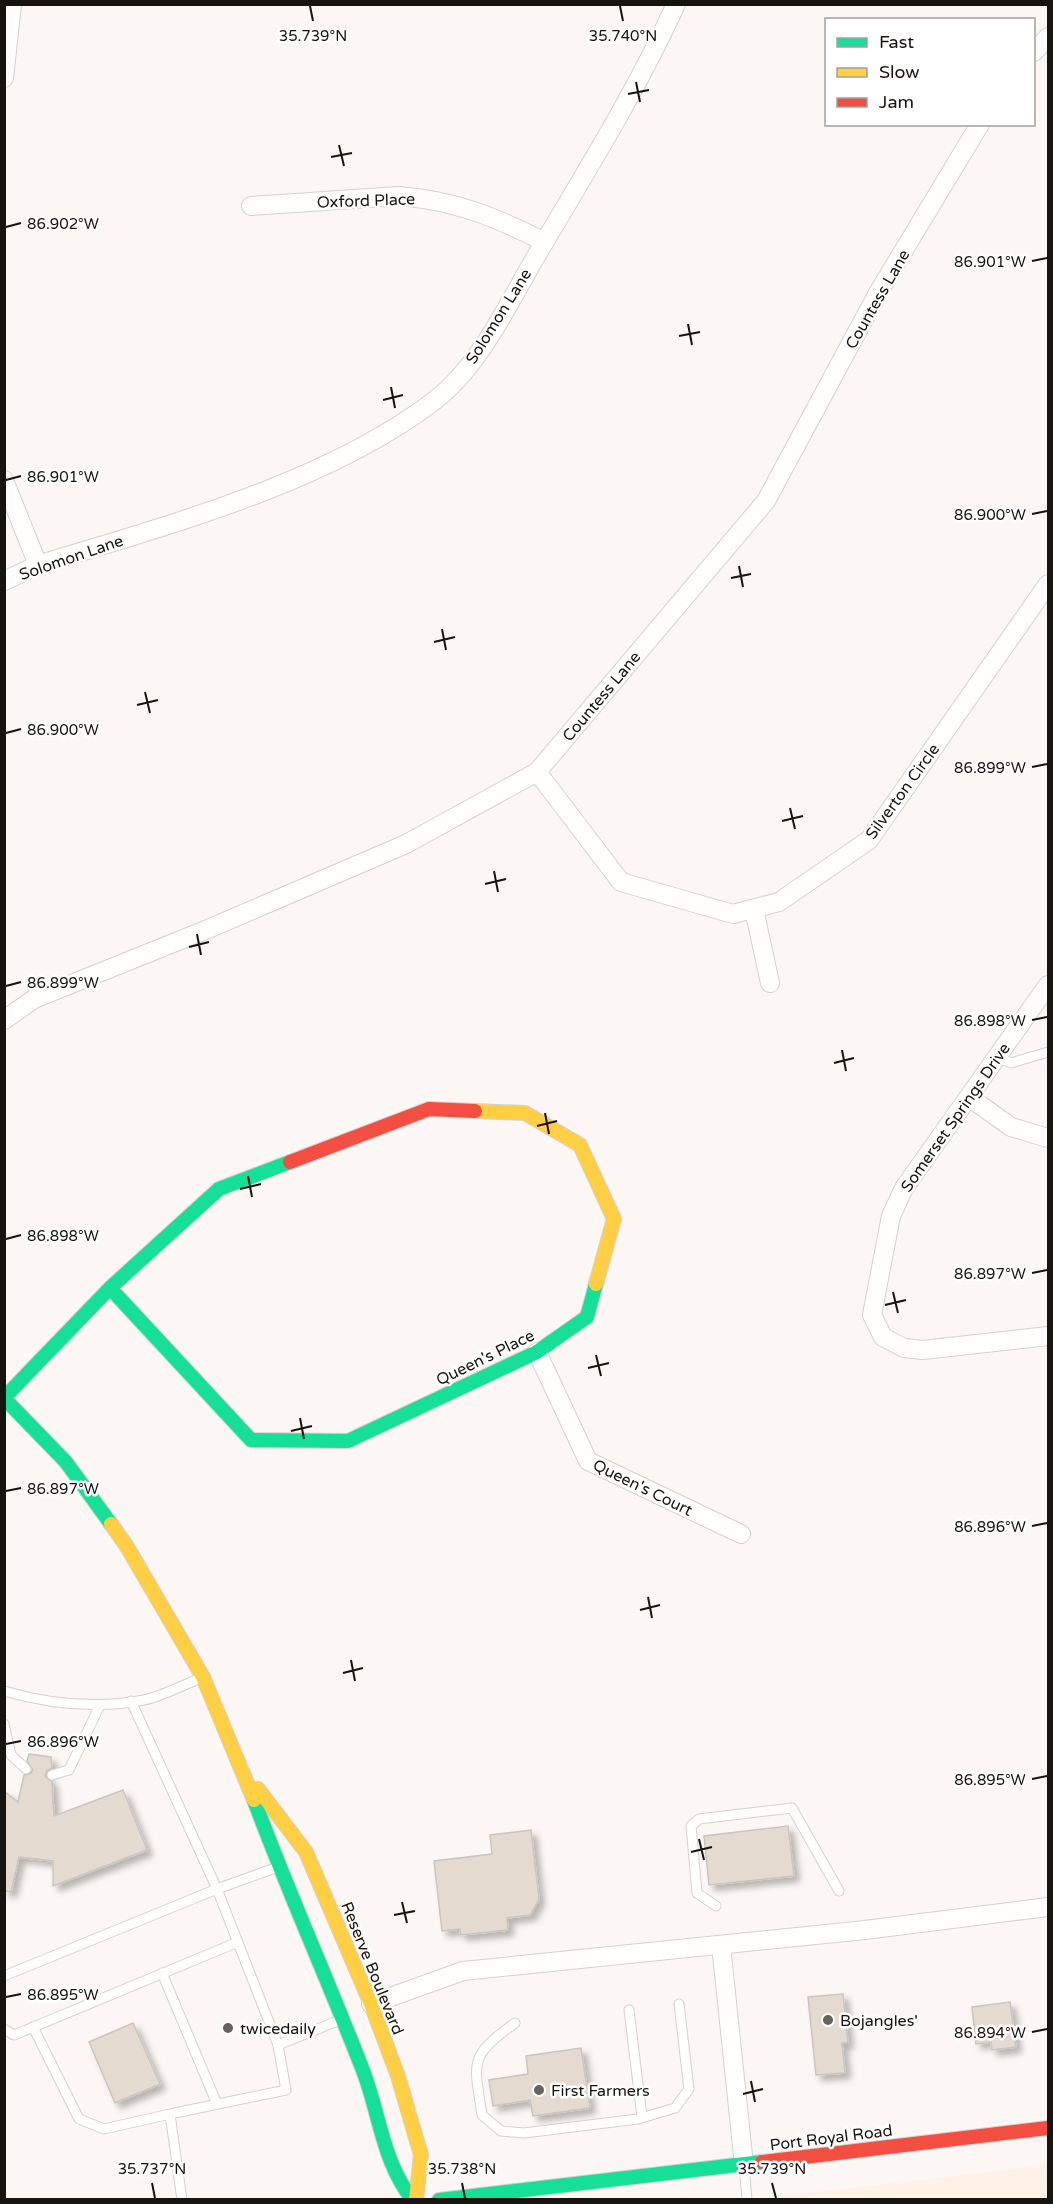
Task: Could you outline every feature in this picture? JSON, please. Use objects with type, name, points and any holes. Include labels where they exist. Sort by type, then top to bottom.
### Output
[{"type":"street","points":[[4,78],[12,4]]},
{"type":"street","name":"Solomon Lane","points":[[4,581],[38,565],[274,487],[360,450],[435,400],[470,364],[545,242],[605,139],[676,4]]},
{"type":"street","name":"Countess Lane","points":[[4,1020],[34,999],[406,844],[537,772],[766,501],[878,293],[979,126]]},
{"type":"street","name":"Oxford Place","points":[[251,206],[398,196],[420,198],[461,205],[494,216],[545,242]]},
{"type":"street","points":[[4,480],[38,565]]},
{"type":"street","name":"Silverton Circle","points":[[537,772],[621,882],[733,915],[779,902],[869,840],[1048,584]]},
{"type":"street","points":[[754,909],[770,983]]},
{"type":"street","name":"Somerset Springs Drive","points":[[1048,985],[903,1188],[891,1216],[872,1315],[883,1337],[904,1348],[923,1350],[1048,1336]]},
{"type":"street","points":[[969,1097],[1011,1127],[1048,1138]]},
{"type":"street","name":"Queen's Place","points":[[4,1398],[110,1288],[219,1189],[429,1109],[525,1113],[580,1145],[614,1219],[587,1317],[537,1352],[348,1441],[251,1440],[110,1288]]},
{"type":"street","name":"Queen's Court","points":[[537,1352],[588,1461],[741,1534]]},
{"type":"street","name":"Reserve Boulevard","points":[[4,1398],[66,1462],[126,1545],[203,1677],[243,1770],[279,1867],[357,2011],[398,2076],[421,2155],[414,2199]]},
{"type":"street","name":"Reserve Boulevard","points":[[243,1770],[306,1852],[357,2011],[370,2090],[388,2161],[399,2183],[414,2199]]},
{"type":"street","points":[[357,2011],[463,1971],[721,1945],[1048,1907]]},
{"type":"street","points":[[721,1945],[744,2165]]},
{"type":"street","name":"Port Royal Road","points":[[439,2199],[1048,2128]]},
{"type":"lane","points":[[997,1057],[1011,1063],[1048,1052]]},
{"type":"lane","points":[[4,1691],[39,1701],[100,1705],[145,1700],[203,1677]]},
{"type":"lane","points":[[33,2027],[79,2119],[104,2129],[286,2090],[278,2045],[217,1889],[131,1701]]},
{"type":"lane","points":[[52,1775],[69,1770],[100,1705]]},
{"type":"lane","points":[[4,1724],[11,1755],[26,1769]]},
{"type":"lane","points":[[716,1906],[697,1893],[691,1826],[699,1819],[792,1808],[839,1891]]},
{"type":"lane","points":[[4,1976],[217,1889],[279,1867]]},
{"type":"lane","points":[[4,2029],[14,2035],[238,1942]]},
{"type":"lane","points":[[162,1973],[217,2104]]},
{"type":"lane","points":[[515,2023],[488,2042],[475,2066],[482,2115],[501,2131],[524,2133],[640,2118],[675,2108],[688,2089],[679,2004]]},
{"type":"lane","points":[[629,2010],[640,2118]]},
{"type":"lane","points":[[278,2045],[357,2011]]},
{"type":"lane","points":[[170,2114],[182,2199]]},
{"type":"lane","points":[[744,2165],[747,2199]]},
{"type":"shaded area","points":[[1048,2165],[1048,2199],[755,2199]]},
{"type":"building","points":[[29,1754],[51,1757],[52,1768],[45,1776],[52,1782],[54,1816],[123,1790],[147,1850],[53,1886],[53,1861],[19,1857],[11,1892],[4,1891],[4,1791],[18,1802],[24,1775],[30,1774],[33,1770],[27,1761]]},
{"type":"building","points":[[788,1826],[794,1876],[709,1885],[704,1836]]},
{"type":"building","points":[[531,1830],[539,1899],[530,1915],[507,1918],[508,1930],[461,1935],[460,1929],[442,1931],[434,1861],[492,1854],[490,1835]]},
{"type":"building","name":"Bojangles'","points":[[843,1994],[848,2043],[842,2043],[845,2073],[816,2075],[808,1997]]},
{"type":"building","points":[[1010,2002],[1016,2047],[992,2050],[991,2042],[976,2044],[972,2007]]},
{"type":"building","points":[[133,2023],[160,2084],[115,2103],[89,2042]]},
{"type":"building","name":"First Farmers","points":[[581,2048],[590,2108],[533,2116],[530,2100],[493,2106],[489,2080],[528,2074],[526,2056]]},
{"type":"traffic: fast","points":[[111,1524],[66,1462],[4,1398],[110,1288],[219,1189],[290,1162]]},
{"type":"traffic: fast","points":[[110,1288],[251,1440],[348,1441],[537,1352],[587,1317],[596,1284]]},
{"type":"traffic: fast","points":[[254,1800],[364,2073],[395,2171],[413,2200]]},
{"type":"traffic: fast","points":[[439,2200],[762,2162]]},
{"type":"traffic: slow","points":[[475,1111],[525,1113],[580,1145],[614,1219],[596,1284]]},
{"type":"traffic: slow","points":[[111,1524],[126,1545],[203,1677],[254,1800]]},
{"type":"traffic: slow","points":[[258,1789],[306,1852],[371,2004],[398,2076],[421,2155],[416,2200]]},
{"type":"traffic: jam","points":[[290,1162],[429,1109],[475,1111]]},
{"type":"traffic: jam","points":[[762,2162],[1048,2128]]},
{"type":"place","name":"Bojangles'","points":[[828,2020]]},
{"type":"place","name":"twicedaily","points":[[228,2028]]},
{"type":"place","name":"First Farmers","points":[[539,2090]]}]
